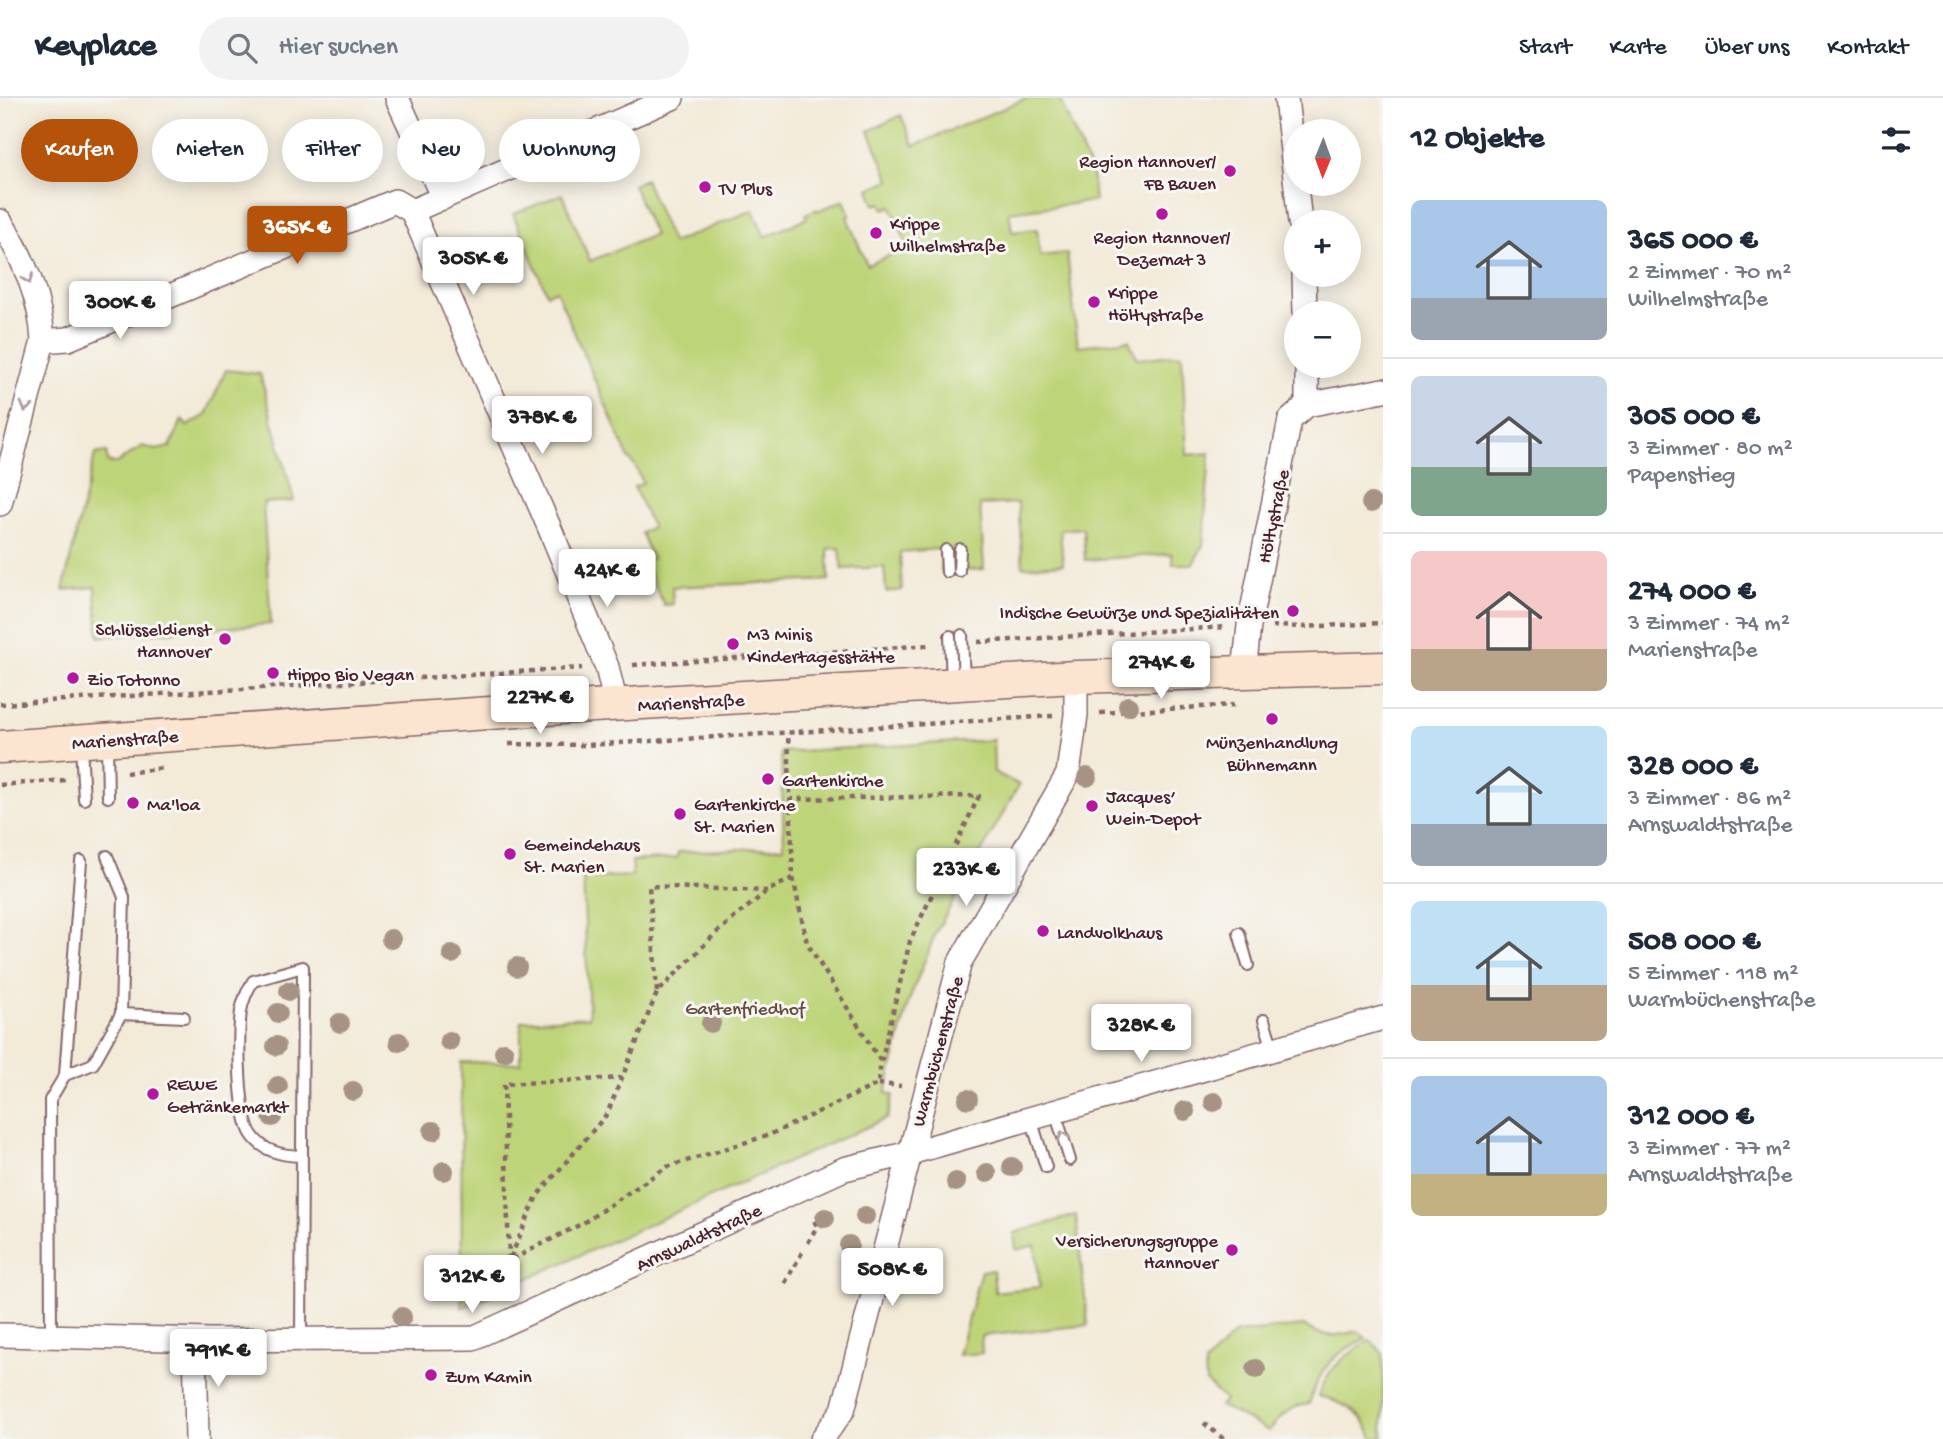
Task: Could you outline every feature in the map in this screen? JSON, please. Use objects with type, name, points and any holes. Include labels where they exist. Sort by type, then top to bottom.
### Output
[{"type":"main road","name":"Marienstraße","points":[[0,747],[1076,677],[1383,668]]},
{"type":"street","points":[[397,98],[443,198]]},
{"type":"street","points":[[412,211],[672,98]]},
{"type":"street","points":[[1286,98],[1299,210]]},
{"type":"street","points":[[43,341],[68,339],[395,201],[412,211],[607,667],[616,705]]},
{"type":"street","points":[[0,221],[15,243],[42,316],[43,341],[0,504]]},
{"type":"street","points":[[1307,378],[1307,405],[1383,390]]},
{"type":"street","name":"Höltystraße","points":[[1244,672],[1250,626],[1290,420],[1307,405]]},
{"type":"street","name":"Warmbüchenstraße","points":[[822,1439],[843,1410],[960,962],[1068,774],[1076,715],[1076,677]]},
{"type":"street","name":"Arnswaldtstraße","points":[[0,1335],[195,1340],[473,1338],[844,1169],[910,1153],[1383,1018]]},
{"type":"street","points":[[195,1340],[197,1439]]},
{"type":"lane","points":[[959,571],[960,549]]},
{"type":"lane","points":[[946,550],[947,572]]},
{"type":"lane","points":[[956,639],[958,684]]},
{"type":"lane","points":[[94,740],[108,776],[108,797]]},
{"type":"lane","points":[[84,799],[82,779],[94,740]]},
{"type":"lane","points":[[65,1075],[93,1064],[121,1014],[124,897],[107,856]]},
{"type":"lane","points":[[51,1337],[50,1100],[65,1075],[81,861]]},
{"type":"lane","points":[[1239,933],[1248,965]]},
{"type":"lane","points":[[300,1156],[280,1155],[263,1147],[251,1134],[244,1117],[240,1058],[241,1012],[246,992],[253,981],[303,967],[301,1339]]},
{"type":"lane","points":[[121,1014],[184,1017]]},
{"type":"lane","points":[[1264,1020],[1273,1049]]},
{"type":"lane","points":[[1055,1111],[1070,1160]]},
{"type":"lane","points":[[1031,1119],[1046,1167]]},
{"type":"path","points":[[607,667],[956,639],[1383,623]]},
{"type":"path","points":[[0,704],[566,669]]},
{"type":"path","points":[[505,744],[587,745],[1076,715]]},
{"type":"path","points":[[788,732],[793,878],[807,943],[881,1062]]},
{"type":"path","points":[[108,776],[176,766]]},
{"type":"path","points":[[0,785],[82,779]]},
{"type":"path","points":[[791,799],[979,796],[910,941],[878,1084]]},
{"type":"path","points":[[509,1261],[537,1196],[607,1114],[657,993],[716,933],[767,891],[793,878]]},
{"type":"path","points":[[657,993],[649,886],[767,891]]},
{"type":"path","points":[[512,1321],[507,1301],[509,1261],[504,1084],[623,1078]]},
{"type":"path","points":[[509,1261],[583,1223],[667,1167],[769,1135],[878,1084],[901,1086]]},
{"type":"path","points":[[808,1243],[817,1226],[812,1217]]},
{"type":"path","points":[[785,1283],[804,1249]]},
{"type":"path","points":[[1204,1423],[1224,1439]]},
{"type":"green space","points":[[1027,98],[1059,98],[1092,173],[1095,201],[1009,212],[1012,232],[1037,229],[1040,256],[1067,253],[1078,346],[1129,340],[1137,359],[1182,354],[1187,455],[1210,453],[1203,545],[1193,564],[1173,564],[1172,554],[1085,560],[1083,528],[1060,530],[1063,564],[1023,567],[1018,503],[980,505],[984,569],[942,572],[940,549],[900,552],[902,590],[886,592],[884,567],[842,569],[840,548],[828,549],[829,580],[672,587],[673,604],[664,605],[644,562],[652,558],[641,533],[652,527],[634,487],[643,483],[629,459],[556,290],[547,294],[513,214],[562,194],[590,261],[654,235],[633,185],[645,179],[672,243],[753,210],[765,237],[807,218],[806,214],[816,209],[817,211],[844,200],[850,215],[847,217],[867,265],[908,248],[891,206],[884,209],[881,203],[875,205],[869,189],[890,180],[869,131],[901,115],[914,146]]},
{"type":"green space","points":[[226,370],[260,374],[294,501],[263,503],[271,624],[99,637],[95,587],[63,590],[95,454],[106,452],[108,463],[117,463],[142,446],[156,450],[170,447],[182,420],[187,426],[206,415]]},
{"type":"green space","name":"Gartenfriedhof","points":[[993,740],[994,772],[1019,785],[936,932],[908,1003],[886,1093],[893,1095],[887,1118],[462,1308],[461,1062],[521,1063],[521,1021],[589,1017],[583,878],[632,876],[632,861],[677,858],[678,852],[784,847],[781,752]]},
{"type":"green space","points":[[1076,1215],[1088,1325],[981,1336],[982,1353],[958,1355],[981,1271],[993,1270],[995,1292],[1040,1287],[1035,1245],[1016,1250],[1014,1233]]},
{"type":"green space","points":[[1303,1326],[1330,1335],[1358,1331],[1366,1338],[1344,1350],[1329,1364],[1318,1381],[1309,1404],[1286,1413],[1269,1431],[1220,1406],[1225,1400],[1206,1382],[1205,1364],[1235,1333]]},
{"type":"green space","points":[[1370,1340],[1383,1353],[1383,1437],[1375,1439],[1354,1411],[1318,1396],[1327,1377],[1338,1363]]},
{"type":"place","name":"Region Hannover/ FB Bauen","points":[[1230,171]]},
{"type":"place","name":"TV Plus","points":[[705,187]]},
{"type":"place","name":"Region Hannover/ Dezernat 3","points":[[1162,214]]},
{"type":"place","name":"Krippe Wilhelmstraße","points":[[876,233]]},
{"type":"place","name":"Krippe Höltystraße","points":[[1094,302]]},
{"type":"place","name":"Indische Gewürze und Spezialitäten","points":[[1293,611]]},
{"type":"place","name":"Schlüsseldienst Hannover","points":[[225,639]]},
{"type":"place","name":"M3 Minis Kindertagesstätte","points":[[733,644]]},
{"type":"place","name":"Hippo Bio Vegan","points":[[273,673]]},
{"type":"place","name":"Zio Totonno","points":[[73,678]]},
{"type":"place","name":"Münzenhandlung Bühnemann","points":[[1272,719]]},
{"type":"place","name":"Gartenkirche","points":[[768,779]]},
{"type":"place","name":"Ma'loa","points":[[133,803]]},
{"type":"place","name":"Jacques’ Wein-Depot","points":[[1092,806]]},
{"type":"place","name":"Gartenkirche St. Marien","points":[[680,814]]},
{"type":"place","name":"Gemeindehaus St. Marien","points":[[510,854]]},
{"type":"place","name":"Landvolkhaus","points":[[1043,931]]},
{"type":"place","name":"REWE Getränkemarkt","points":[[153,1094]]},
{"type":"place","name":"Versicherungsgruppe Hannover","points":[[1232,1250]]},
{"type":"place","name":"Zum Kamin","points":[[431,1375]]}]
